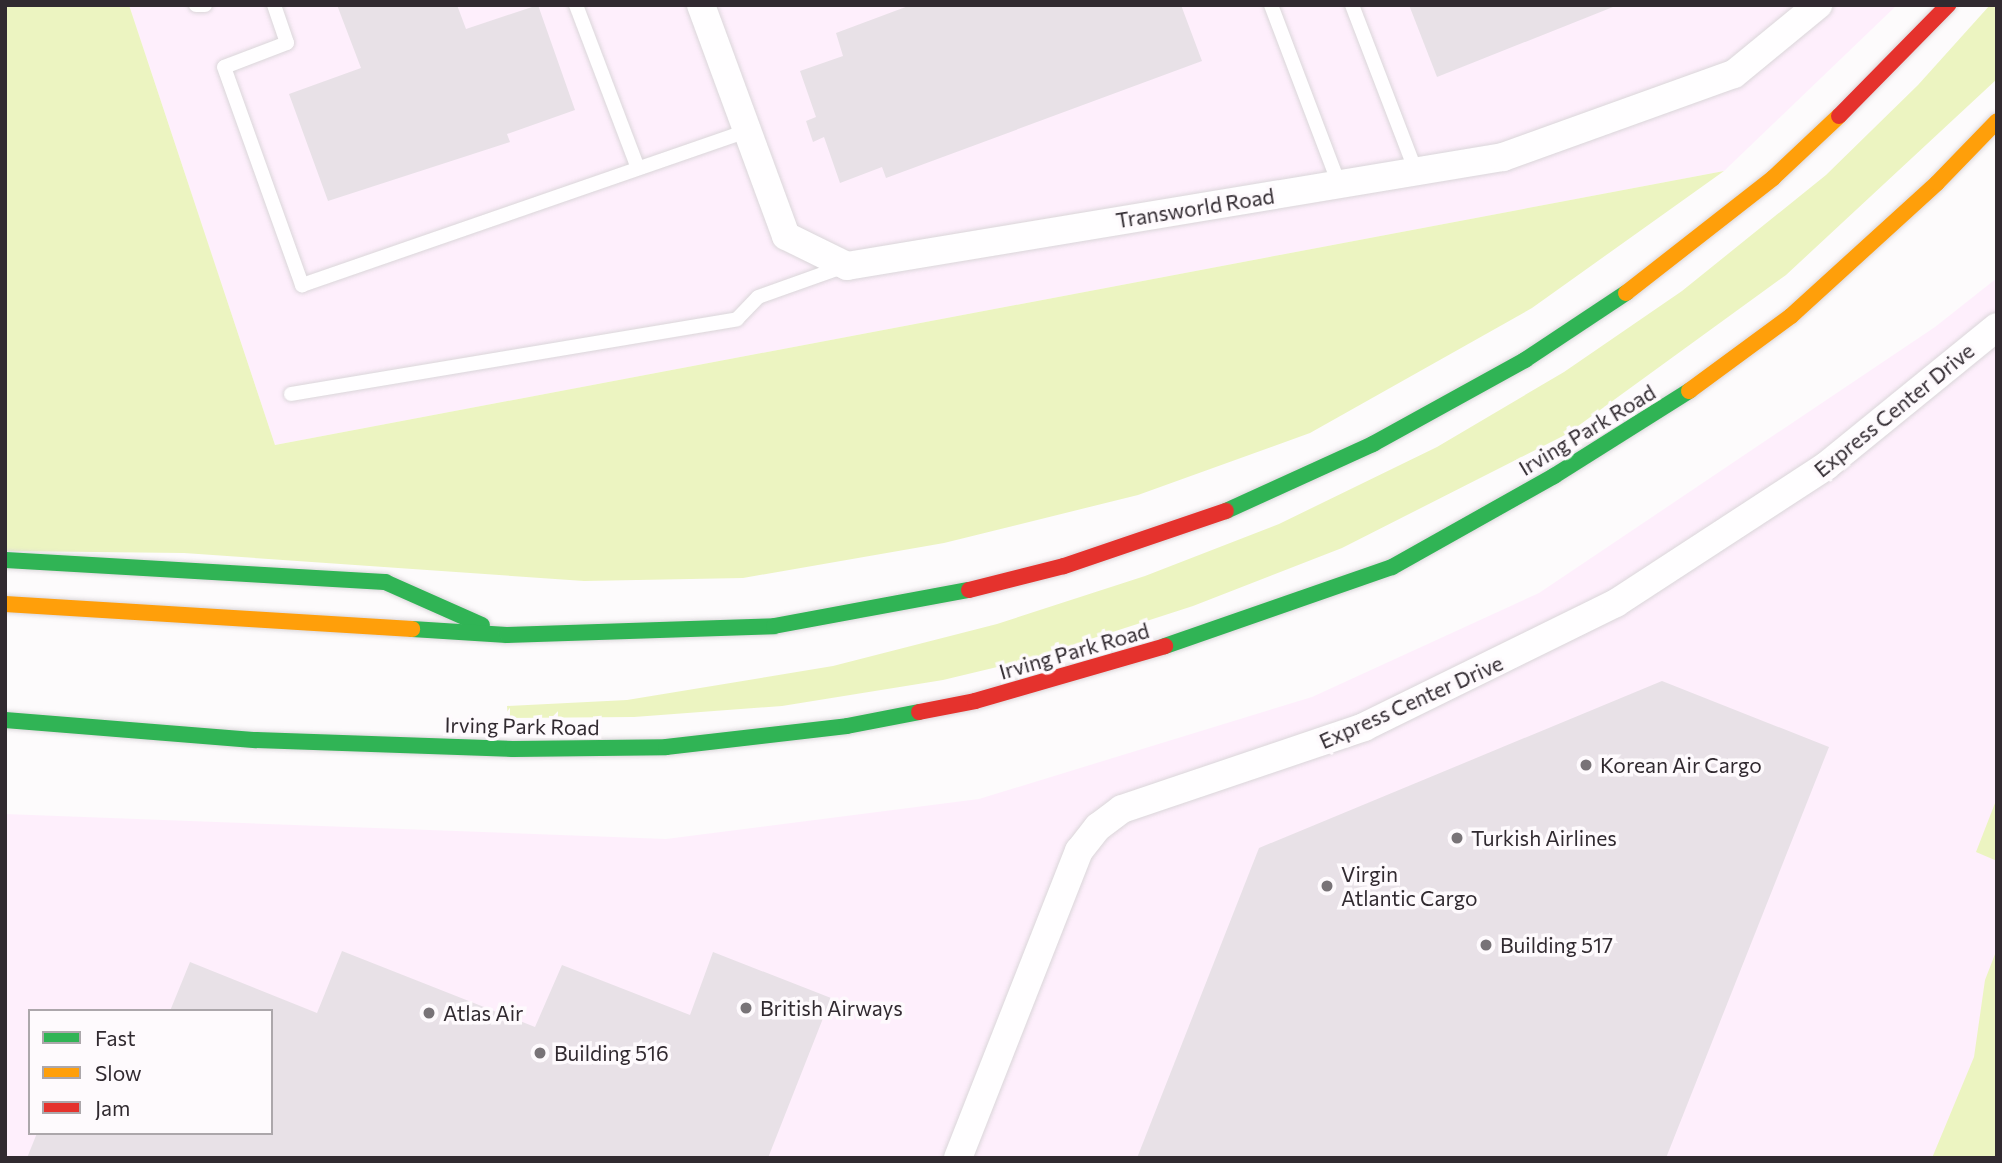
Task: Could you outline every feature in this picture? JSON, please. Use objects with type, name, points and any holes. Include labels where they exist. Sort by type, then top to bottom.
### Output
[{"type":"main road","points":[[5,604],[507,635],[774,626],[930,599],[1064,566],[1232,509],[1396,431],[1525,360],[1637,286],[1773,178],[1858,99],[1948,5]]},
{"type":"main road","name":"Irving Park Road","points":[[5,720],[256,740],[513,749],[666,747],[860,724],[975,701],[1137,656],[1392,566],[1554,477],[1670,404],[1791,316],[1937,183],[1997,121]]},
{"type":"main road","points":[[5,560],[385,582],[507,635]]},
{"type":"street","points":[[701,5],[786,236],[846,266]]},
{"type":"street","name":"Transworld Road","points":[[846,266],[1503,157],[1734,74],[1818,5]]},
{"type":"street","name":"Express Center Drive","points":[[958,1158],[1079,851],[1098,827],[1122,809],[1364,727],[1616,603],[1826,466],[1997,327]]},
{"type":"lane","points":[[196,5],[205,5]]},
{"type":"lane","points":[[274,5],[287,43],[224,67],[302,285],[747,131]]},
{"type":"lane","points":[[576,5],[638,168]]},
{"type":"lane","points":[[1271,5],[1339,184]]},
{"type":"lane","points":[[1352,5],[1416,172]]},
{"type":"lane","points":[[290,394],[737,319],[758,297],[846,266]]},
{"type":"shaded area","points":[[129,5],[1897,5],[1724,171],[275,445]]},
{"type":"shaded area","points":[[1997,278],[1997,1158],[5,1158],[5,814],[666,839],[979,799],[1312,697],[1539,593],[1935,327]]},
{"type":"green space","points":[[5,5],[129,5],[275,445],[1724,171],[1532,308],[1310,433],[1138,495],[944,543],[743,578],[584,581],[184,553],[5,551]]},
{"type":"green space","points":[[1990,5],[1997,5],[1997,79],[1786,275],[1567,434],[1342,548],[1193,606],[1026,660],[943,680],[782,706],[634,717],[508,718],[507,706],[627,700],[833,666],[997,624],[1145,576],[1279,524],[1437,447],[1564,372],[1682,291],[1826,175],[1918,85]]},
{"type":"green space","points":[[1997,798],[1997,861],[1976,852]]},
{"type":"green space","points":[[1997,949],[1997,1158],[1932,1158],[1974,1057],[1985,980]]},
{"type":"building","points":[[337,5],[457,5],[466,29],[538,5],[575,110],[507,134],[510,142],[328,201],[289,94],[361,68]]},
{"type":"building","points":[[911,5],[1181,5],[1202,61],[886,178],[882,167],[840,183],[824,137],[813,142],[806,121],[816,117],[800,71],[843,56],[836,33]]},
{"type":"building","points":[[1409,5],[1618,5],[1437,77]]},
{"type":"building","name":"Building 517","points":[[1662,681],[1829,747],[1666,1158],[1137,1158],[1259,848]]},
{"type":"building","name":"Building 516","points":[[342,951],[535,1027],[562,965],[690,1015],[713,952],[831,998],[768,1158],[27,1158],[36,1135],[273,1135],[273,1009],[171,1009],[190,962],[317,1013]]},
{"type":"traffic: fast","points":[[1226,511],[1373,444],[1525,360],[1626,293]]},
{"type":"traffic: fast","points":[[1165,646],[1392,567],[1554,476],[1689,391]]},
{"type":"traffic: fast","points":[[5,560],[385,582],[482,625]]},
{"type":"traffic: fast","points":[[412,629],[507,635],[774,626],[969,590]]},
{"type":"traffic: fast","points":[[5,720],[256,740],[513,749],[666,747],[847,726],[919,712]]},
{"type":"traffic: slow","points":[[1626,293],[1773,178],[1839,116]]},
{"type":"traffic: slow","points":[[1689,391],[1791,316],[1937,183],[1997,121]]},
{"type":"traffic: slow","points":[[5,604],[412,629]]},
{"type":"traffic: jam","points":[[1839,116],[1948,5]]},
{"type":"traffic: jam","points":[[969,590],[1064,566],[1226,511]]},
{"type":"traffic: jam","points":[[919,712],[975,701],[1165,646]]},
{"type":"place","name":"Korean Air Cargo","points":[[1586,765]]},
{"type":"place","name":"Turkish Airlines","points":[[1457,838]]},
{"type":"place","name":"Virgin Atlantic Cargo","points":[[1327,886]]},
{"type":"place","name":"Building 517","points":[[1486,945]]},
{"type":"place","name":"British Airways","points":[[746,1008]]},
{"type":"place","name":"Atlas Air","points":[[429,1013]]},
{"type":"place","name":"Building 516","points":[[540,1053]]}]
